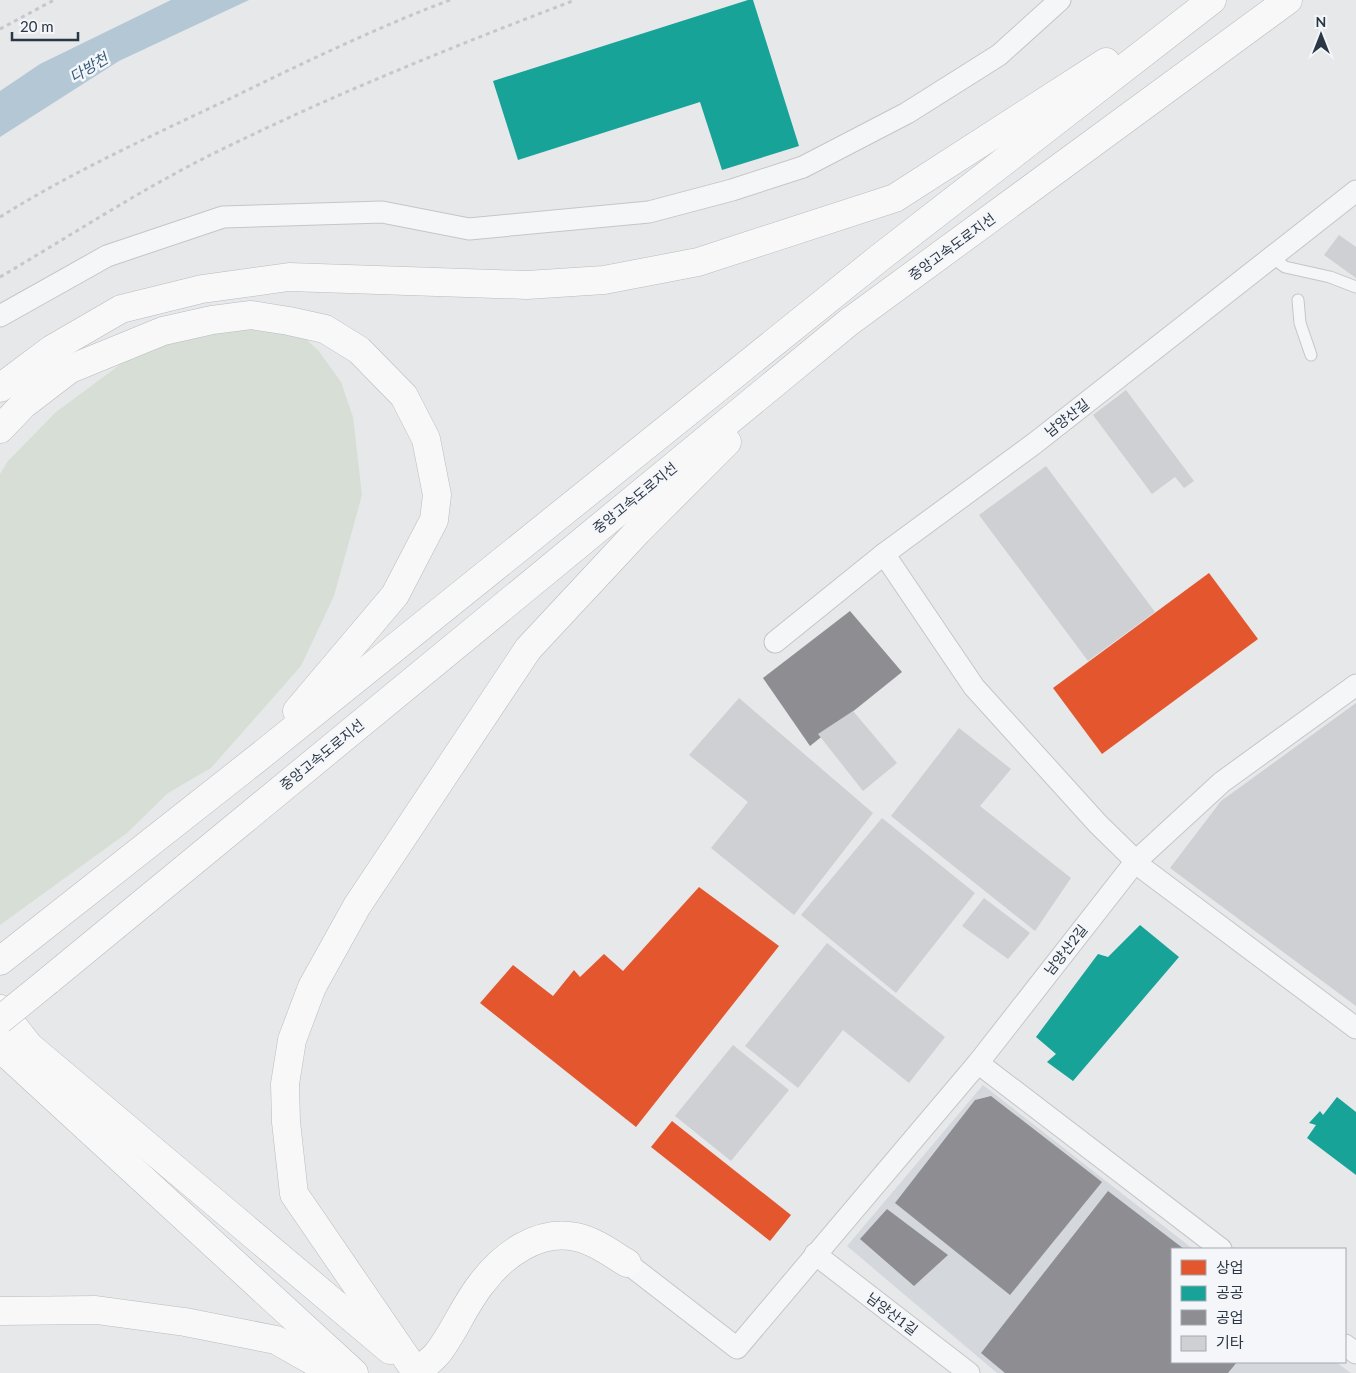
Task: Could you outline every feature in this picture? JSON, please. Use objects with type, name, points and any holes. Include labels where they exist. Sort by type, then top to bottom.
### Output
[{"type":"highway","points":[[0,388],[52,349],[121,309],[202,289],[289,278],[527,286],[604,280],[698,262],[895,198],[1202,0]]},
{"type":"highway","points":[[8,954],[259,757],[878,258],[1212,0]]},
{"type":"highway","name":"중앙고속도로지선","points":[[0,1020],[849,322],[1288,0]]},
{"type":"highway","points":[[0,429],[23,405],[70,369],[163,331],[212,320],[251,315],[325,329],[359,350],[404,396],[426,439],[437,495],[434,520],[395,595],[259,757]]},
{"type":"highway","points":[[417,1372],[294,1194],[286,1122],[285,1084],[292,1040],[312,988],[357,906],[528,648],[638,531],[849,322]]},
{"type":"highway","points":[[0,1009],[29,1046],[417,1372]]},
{"type":"highway","points":[[0,1045],[24,1070],[354,1373]]},
{"type":"highway","points":[[417,1372],[436,1355],[481,1284],[501,1261],[524,1244],[551,1237],[576,1237],[602,1248],[627,1264]]},
{"type":"highway","points":[[0,1311],[96,1310],[185,1322],[276,1340],[334,1373]]},
{"type":"street","points":[[0,316],[107,256],[223,217],[382,212],[470,229],[649,212],[732,190],[803,167],[907,113],[999,55],[1060,0]]},
{"type":"street","name":"남양산길","points":[[775,642],[884,554],[1035,443],[1272,257],[1355,195]]},
{"type":"street","points":[[884,554],[974,687],[1098,824],[1136,861],[1356,1028]]},
{"type":"street","name":"남양산2길","points":[[627,1264],[737,1348],[978,1063],[1136,861],[1222,782],[1356,685]]},
{"type":"street","points":[[978,1063],[1220,1248]]},
{"type":"street","name":"남양산1길","points":[[815,1254],[969,1373]]},
{"type":"lane","points":[[1272,257],[1285,267],[1330,278],[1356,287]]},
{"type":"lane","points":[[1298,300],[1300,323],[1311,355]]},
{"type":"path","points":[[0,28],[54,0]]},
{"type":"path","points":[[0,216],[48,187],[171,127],[407,16],[450,0]]},
{"type":"path","points":[[0,277],[126,200],[232,144],[463,43],[575,0]]},
{"type":"shaded area","points":[[212,326],[299,333],[318,350],[341,382],[353,417],[362,495],[334,596],[301,666],[211,768],[168,793],[127,833],[0,925],[0,474],[8,461],[56,412],[133,355]]},
{"type":"shaded area","points":[[983,1085],[1192,1248],[1171,1248],[1171,1363],[1337,1363],[1351,1373],[997,1373],[847,1246]]},
{"type":"water","name":"다방천","points":[[171,0],[249,0],[119,61],[0,137],[0,91],[40,64]]},
{"type":"building: 상업","points":[[1209,573],[1258,639],[1102,754],[1053,688]]},
{"type":"building: 상업","points":[[699,887],[779,946],[636,1127],[480,1003],[513,965],[553,996],[574,970],[580,977],[604,954],[623,971]]},
{"type":"building: 상업","points":[[672,1121],[791,1215],[770,1241],[651,1147]]},
{"type":"building: 공공","points":[[753,0],[799,146],[722,170],[700,102],[518,160],[493,81]]},
{"type":"building: 공공","points":[[1140,925],[1179,957],[1073,1081],[1047,1062],[1056,1054],[1036,1037],[1098,954],[1108,957]]},
{"type":"building: 공공","points":[[1337,1097],[1356,1112],[1356,1175],[1307,1138],[1316,1125],[1309,1123],[1320,1111],[1323,1115]]},
{"type":"building: 공업","points":[[850,611],[902,672],[810,746],[763,678]]},
{"type":"building: 공업","points":[[991,1096],[1102,1182],[1010,1295],[895,1203],[975,1100]]},
{"type":"building: 공업","points":[[1108,1191],[1183,1248],[1171,1248],[1171,1363],[1236,1363],[1228,1373],[1005,1373],[981,1353]]},
{"type":"building: 공업","points":[[887,1209],[948,1255],[914,1286],[860,1239]]},
{"type":"building: 기타","points":[[1339,235],[1356,247],[1356,278],[1324,255]]},
{"type":"building: 기타","points":[[1126,390],[1194,481],[1184,488],[1175,477],[1152,494],[1093,415]]},
{"type":"building: 기타","points":[[1046,466],[1155,612],[1088,661],[979,515]]},
{"type":"building: 기타","points":[[739,698],[873,813],[794,915],[711,848],[748,802],[689,755]]},
{"type":"building: 기타","points":[[1356,703],[1356,1006],[1170,868],[1221,801]]},
{"type":"building: 기타","points":[[853,711],[897,763],[863,791],[818,734]]},
{"type":"building: 기타","points":[[959,728],[1011,769],[980,806],[1071,878],[1035,931],[891,816]]},
{"type":"building: 기타","points":[[882,818],[975,893],[896,993],[801,915]]},
{"type":"building: 기타","points":[[984,898],[1030,933],[1008,959],[962,926]]},
{"type":"building: 기타","points":[[827,943],[945,1037],[909,1083],[843,1030],[798,1088],[745,1046]]},
{"type":"building: 기타","points":[[733,1045],[789,1090],[731,1161],[675,1116]]}]
